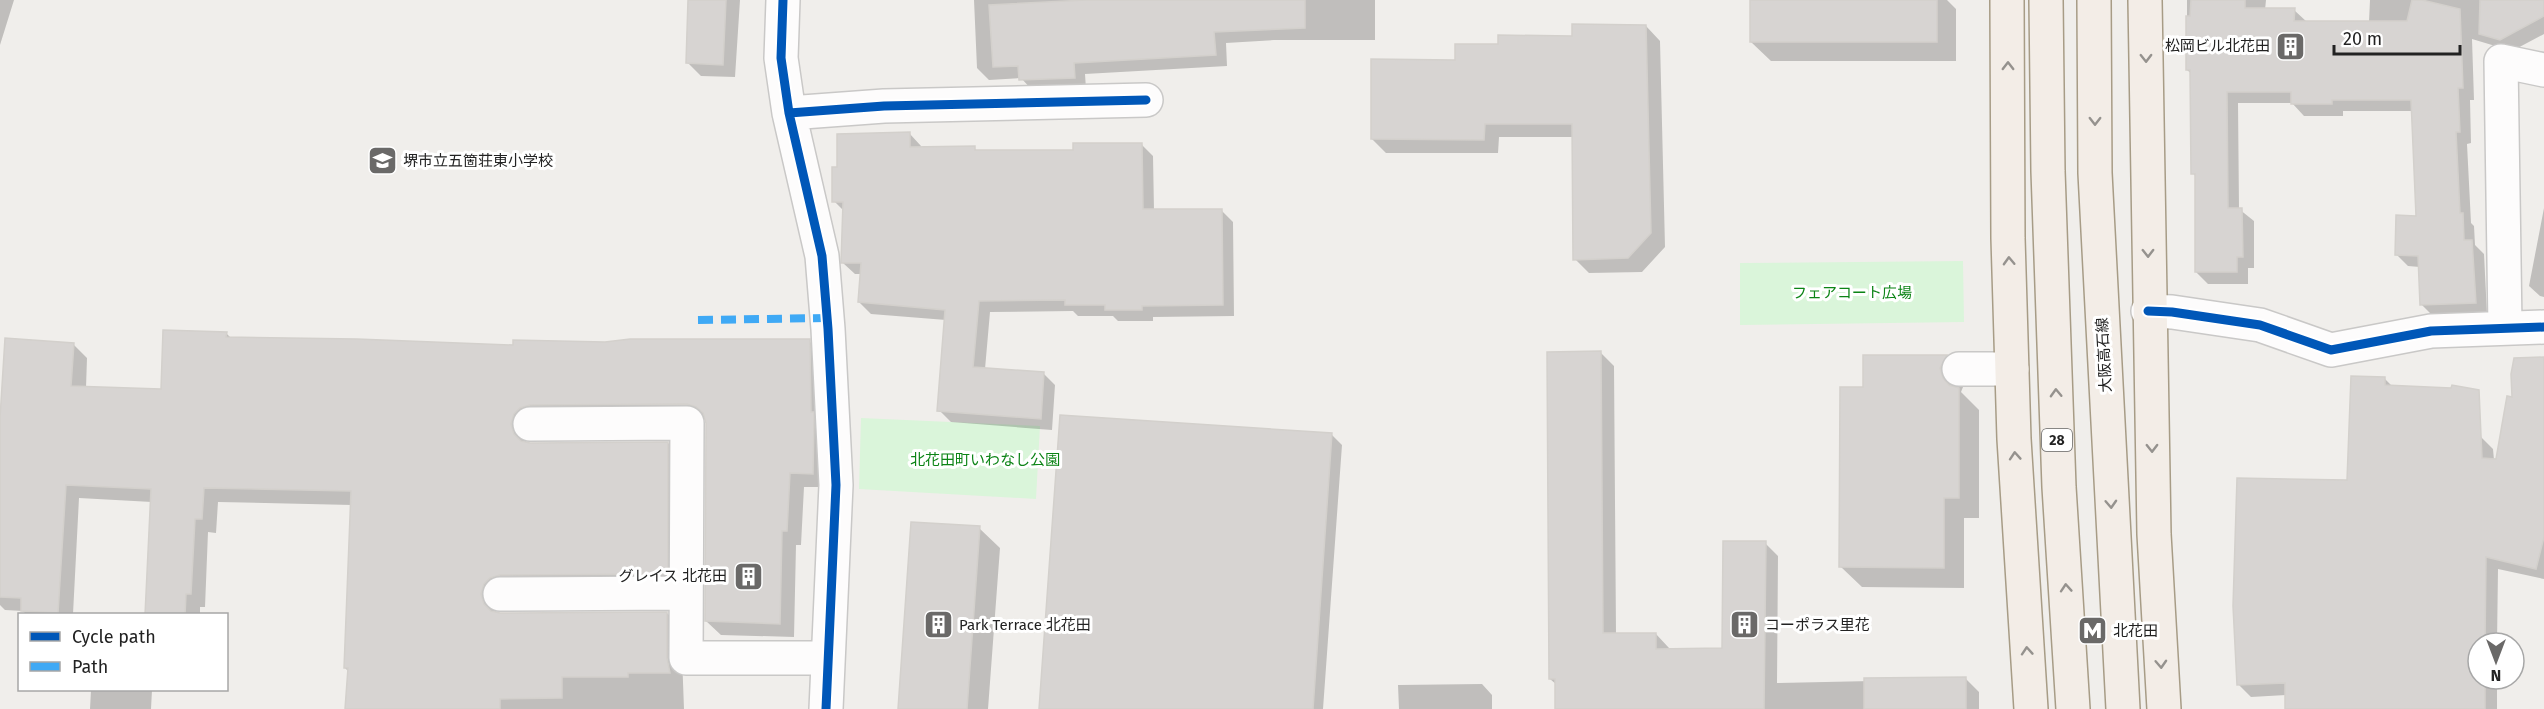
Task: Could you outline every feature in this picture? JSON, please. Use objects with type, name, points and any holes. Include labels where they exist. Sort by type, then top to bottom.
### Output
[{"type":"main road","points":[[2007,0],[2008,238],[2014,439],[2031,709]]},
{"type":"main road","name":"28","points":[[2046,0],[2048,171],[2059,487],[2073,709]]},
{"type":"main road","name":"大阪高石線","points":[[2094,0],[2095,173],[2123,709]]},
{"type":"main road","points":[[2145,0],[2148,311],[2154,534],[2164,709]]},
{"type":"street","points":[[783,0],[781,58],[789,113],[822,256],[828,329],[836,485],[826,709]]},
{"type":"street","points":[[2505,327],[2501,61],[2544,70]]},
{"type":"street","points":[[789,113],[884,106],[1024,110],[1146,100]]},
{"type":"street","points":[[2148,311],[2172,312],[2260,325],[2331,350],[2431,331],[2544,327]]},
{"type":"street","points":[[1959,369],[2012,369]]},
{"type":"street","points":[[530,424],[687,423],[686,658],[827,658]]},
{"type":"street","points":[[500,594],[686,593]]},
{"type":"green space","name":"フェアコート広場","points":[[1963,261],[1964,322],[1740,325],[1740,263]]},
{"type":"green space","name":"北花田町いわなし公園","points":[[861,418],[1040,426],[1036,499],[859,489]]},
{"type":"building","points":[[688,0],[726,0],[723,65],[686,63]]},
{"type":"building","points":[[1086,0],[1305,0],[1305,28],[1214,32],[1216,55],[1074,63],[1075,78],[1019,80],[1018,66],[993,67],[989,5]]},
{"type":"building","points":[[1750,0],[1937,0],[1937,42],[1750,42]]},
{"type":"building","points":[[2191,0],[2245,0],[2245,8],[2295,8],[2294,21],[2407,21],[2412,0],[2422,0],[2460,9],[2463,88],[2458,88],[2460,132],[2456,132],[2460,213],[2463,213],[2464,240],[2472,240],[2476,303],[2420,305],[2418,256],[2395,255],[2396,215],[2416,216],[2411,100],[2332,100],[2332,104],[2291,104],[2291,92],[2227,92],[2228,208],[2242,208],[2243,257],[2237,257],[2237,272],[2195,272],[2195,174],[2191,174],[2190,70],[2186,70],[2186,16],[2190,16]]},
{"type":"building","points":[[2480,0],[2544,0],[2544,16],[2500,40],[2479,34]]},
{"type":"building","points":[[1572,24],[1646,25],[1651,233],[1628,258],[1573,260],[1572,124],[1485,124],[1484,140],[1371,139],[1371,59],[1455,60],[1455,44],[1498,44],[1498,35],[1572,36]]},
{"type":"building","points":[[910,132],[910,147],[975,146],[975,150],[1073,150],[1073,143],[1142,143],[1143,209],[1222,209],[1223,305],[1142,306],[1142,310],[1105,310],[1105,305],[1065,305],[1065,300],[979,301],[973,367],[1044,372],[1041,419],[937,411],[945,310],[858,302],[861,263],[841,263],[843,202],[832,202],[832,167],[837,167],[837,134]]},
{"type":"building","points":[[163,330],[227,332],[226,337],[513,345],[513,340],[605,342],[630,339],[810,339],[811,412],[814,412],[813,474],[790,473],[787,531],[782,531],[780,624],[705,621],[706,423],[703,413],[687,404],[530,405],[520,408],[514,414],[511,424],[514,434],[521,441],[530,443],[668,442],[668,574],[500,575],[490,578],[484,584],[481,594],[484,604],[491,611],[500,613],[667,612],[667,658],[670,673],[628,673],[628,677],[562,677],[562,698],[500,699],[500,709],[345,709],[348,668],[344,668],[351,491],[204,488],[202,519],[195,519],[191,594],[186,594],[185,613],[145,613],[151,489],[66,485],[58,613],[21,611],[21,598],[0,597],[0,418],[5,338],[74,343],[71,386],[161,389]]},
{"type":"building","points":[[1601,351],[1603,633],[1656,633],[1656,649],[1722,648],[1723,541],[1766,541],[1764,709],[1555,709],[1555,679],[1549,679],[1547,352]]},
{"type":"building","points":[[1863,355],[1947,355],[1940,368],[1943,378],[1949,385],[1959,388],[1959,498],[1944,498],[1944,568],[1839,567],[1840,387],[1863,387]]},
{"type":"building","points":[[2544,357],[2544,537],[2536,569],[2486,557],[2485,631],[2466,631],[2466,691],[2485,691],[2485,709],[2285,709],[2285,683],[2237,685],[2233,606],[2237,478],[2347,480],[2351,376],[2385,377],[2385,385],[2451,388],[2452,385],[2479,390],[2482,458],[2496,459],[2507,396],[2512,397],[2511,374],[2514,358]]},
{"type":"building","points":[[1060,415],[1332,433],[1313,709],[1039,709]]},
{"type":"building","name":"Park Terrace 北花田","points":[[911,522],[980,526],[967,709],[898,709]]},
{"type":"building","points":[[1966,677],[1966,709],[1864,709],[1864,678]]},
{"type":"marked path","points":[[698,320],[827,318]]},
{"type":"cycle path","points":[[783,0],[781,58],[789,113],[822,256],[828,329],[836,485],[826,709]]},
{"type":"cycle path","points":[[789,113],[884,106],[1146,100]]},
{"type":"cycle path","points":[[2148,311],[2172,312],[2260,325],[2331,350],[2431,331],[2544,327]]},
{"type":"place","name":"松岡ビル北花田","points":[[2291,46]]},
{"type":"place","name":"堺市立五箇荘東小学校","points":[[382,161]]},
{"type":"place","name":"グレイス 北花田","points":[[748,576]]},
{"type":"place","name":"Park Terrace 北花田","points":[[938,625]]},
{"type":"place","name":"コーポラス里花","points":[[1744,625]]},
{"type":"place","name":"北花田","points":[[2092,631]]}]
